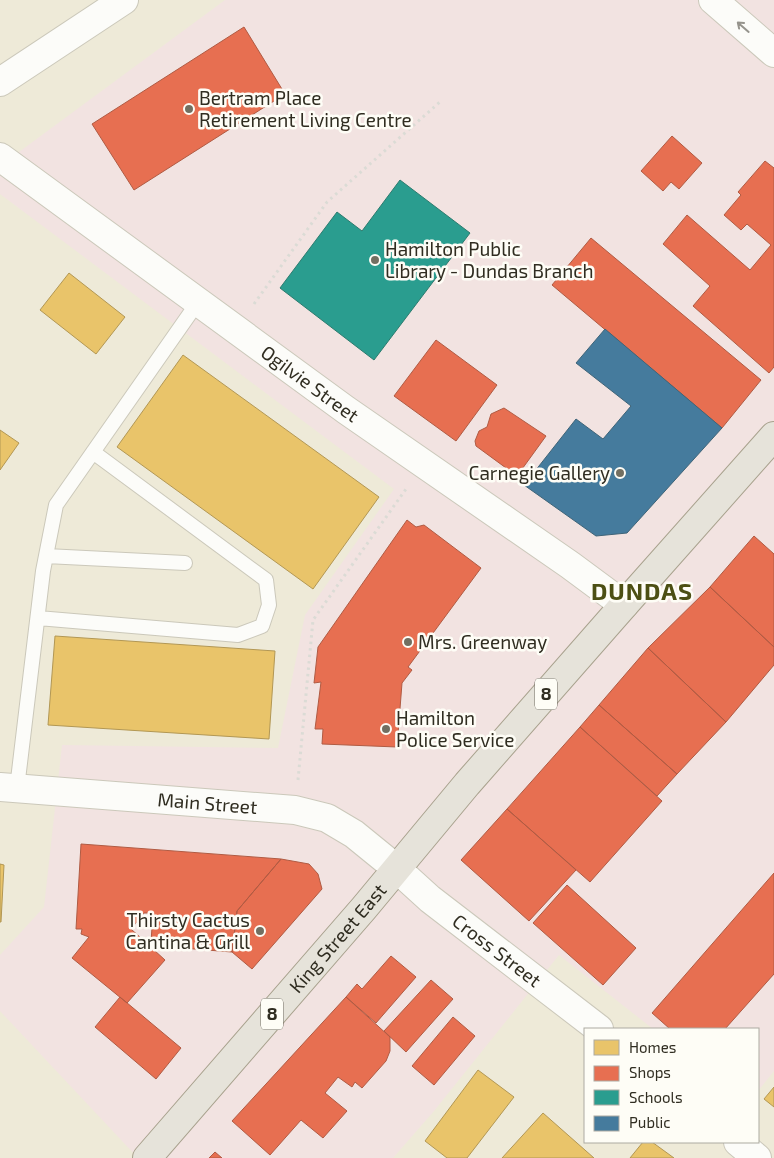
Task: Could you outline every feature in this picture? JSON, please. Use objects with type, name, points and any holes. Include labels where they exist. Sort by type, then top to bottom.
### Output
[{"type":"main road","points":[[0,82],[124,0]]},
{"type":"main road","points":[[714,0],[774,53]]},
{"type":"main road","name":"Ogilvie Street","points":[[0,156],[423,464],[570,564],[624,605]]},
{"type":"main road","name":"8","points":[[624,605],[774,436]]},
{"type":"main road","name":"King Street East","points":[[147,1158],[624,605]]},
{"type":"main road","name":"Main Street","points":[[8,788],[295,810],[327,818],[354,834],[397,869]]},
{"type":"main road","name":"Cross Street","points":[[397,869],[430,899],[598,1028]]},
{"type":"main road","points":[[739,1143],[757,1158]]},
{"type":"lane","points":[[8,788],[56,505],[198,302]]},
{"type":"lane","points":[[38,618],[238,635],[262,626],[269,606],[266,580],[93,452]]},
{"type":"lane","points":[[46,556],[184,563]]},
{"type":"path","points":[[236,329],[327,202],[441,101]]},
{"type":"path","points":[[295,810],[314,620],[423,464]]},
{"type":"shaded area","points":[[225,0],[774,0],[774,1071],[759,1090],[759,1028],[652,1028],[559,955],[434,1111],[393,1158],[138,1158],[0,1011],[0,955],[44,907],[62,745],[278,748],[305,615],[394,489],[0,194],[0,166]]},
{"type":"building: Homes","points":[[69,273],[125,317],[96,354],[40,310]]},
{"type":"building: Homes","points":[[183,355],[379,497],[313,589],[117,447]]},
{"type":"building: Homes","points":[[0,430],[19,443],[0,470]]},
{"type":"building: Homes","points":[[55,636],[275,651],[269,739],[48,725]]},
{"type":"building: Homes","points":[[0,864],[4,865],[1,922],[0,922]]},
{"type":"building: Homes","points":[[478,1070],[514,1097],[467,1158],[447,1158],[425,1141]]},
{"type":"building: Homes","points":[[774,1087],[774,1107],[764,1099]]},
{"type":"building: Homes","points":[[543,1113],[594,1158],[502,1158]]},
{"type":"building: Homes","points":[[642,1143],[653,1143],[674,1158],[630,1158]]},
{"type":"building: Shops","name":"Bertram Place Retirement Living Centre","points":[[244,27],[285,94],[134,190],[92,124]]},
{"type":"building: Shops","points":[[672,136],[702,163],[679,189],[671,182],[663,191],[641,171]]},
{"type":"building: Shops","points":[[765,161],[774,168],[774,367],[769,373],[693,306],[710,286],[663,244],[687,215],[750,270],[771,245],[747,224],[741,230],[724,215],[741,195],[738,192]]},
{"type":"building: Shops","points":[[591,238],[761,380],[722,428],[552,285]]},
{"type":"building: Shops","points":[[436,340],[497,385],[456,441],[394,396]]},
{"type":"building: Shops","points":[[504,408],[546,436],[517,476],[476,446],[475,441],[479,431],[487,427],[491,414]]},
{"type":"building: Shops","points":[[407,520],[416,527],[424,525],[481,568],[408,667],[412,670],[402,683],[397,747],[322,744],[323,729],[315,729],[321,682],[314,683],[318,647]]},
{"type":"building: Shops","points":[[754,536],[774,554],[774,647],[710,587]]},
{"type":"building: Shops","points":[[710,587],[774,647],[774,665],[726,722],[648,648]]},
{"type":"building: Shops","points":[[648,648],[726,722],[677,774],[599,705]]},
{"type":"building: Shops","points":[[599,705],[677,774],[657,796],[580,727]]},
{"type":"building: Shops","points":[[580,727],[662,801],[590,882],[507,809]]},
{"type":"building: Shops","points":[[507,809],[576,870],[529,921],[461,860]]},
{"type":"building: Shops","points":[[81,844],[281,859],[237,911],[232,952],[169,947],[169,944],[151,942],[153,913],[144,913],[131,929],[165,960],[127,1003],[72,958],[89,937],[81,934],[82,929],[76,929]]},
{"type":"building: Shops","name":"Thirsty Cactus Cantina & Grill","points":[[281,859],[309,864],[318,874],[322,889],[252,969],[232,952],[237,911]]},
{"type":"building: Shops","points":[[774,873],[774,974],[726,1028],[669,1028],[652,1013]]},
{"type":"building: Shops","points":[[567,885],[636,948],[603,985],[533,923]]},
{"type":"building: Shops","points":[[391,956],[416,977],[376,1023],[346,997],[357,984],[362,989]]},
{"type":"building: Shops","points":[[431,980],[453,999],[406,1052],[384,1031]]},
{"type":"building: Shops","points":[[120,997],[181,1048],[156,1079],[95,1027]]},
{"type":"building: Shops","points":[[346,997],[390,1037],[390,1051],[386,1061],[362,1088],[355,1082],[352,1087],[338,1077],[325,1093],[347,1111],[323,1138],[301,1120],[270,1155],[232,1121]]},
{"type":"building: Shops","points":[[453,1017],[475,1036],[434,1085],[412,1066]]},
{"type":"building: Shops","points":[[215,1152],[222,1158],[209,1158]]},
{"type":"building: Schools","name":"Hamilton Public Library - Dundas Branch","points":[[400,180],[470,233],[374,360],[280,288],[337,212],[362,231]]},
{"type":"building: Public","points":[[605,329],[722,428],[627,533],[596,536],[524,485],[576,419],[603,439],[631,406],[576,363]]},
{"type":"place","name":"Bertram Place Retirement Living Centre","points":[[189,109]]},
{"type":"place","name":"Hamilton Public Library - Dundas Branch","points":[[375,260]]},
{"type":"place","name":"Carnegie Gallery","points":[[620,473]]},
{"type":"place","name":"Mrs. Greenway","points":[[408,642]]},
{"type":"place","name":"Hamilton Police Service","points":[[386,729]]},
{"type":"place","name":"Thirsty Cactus Cantina & Grill","points":[[260,931]]},
{"type":"district","name":"DUNDAS","points":[[642,592]]}]
